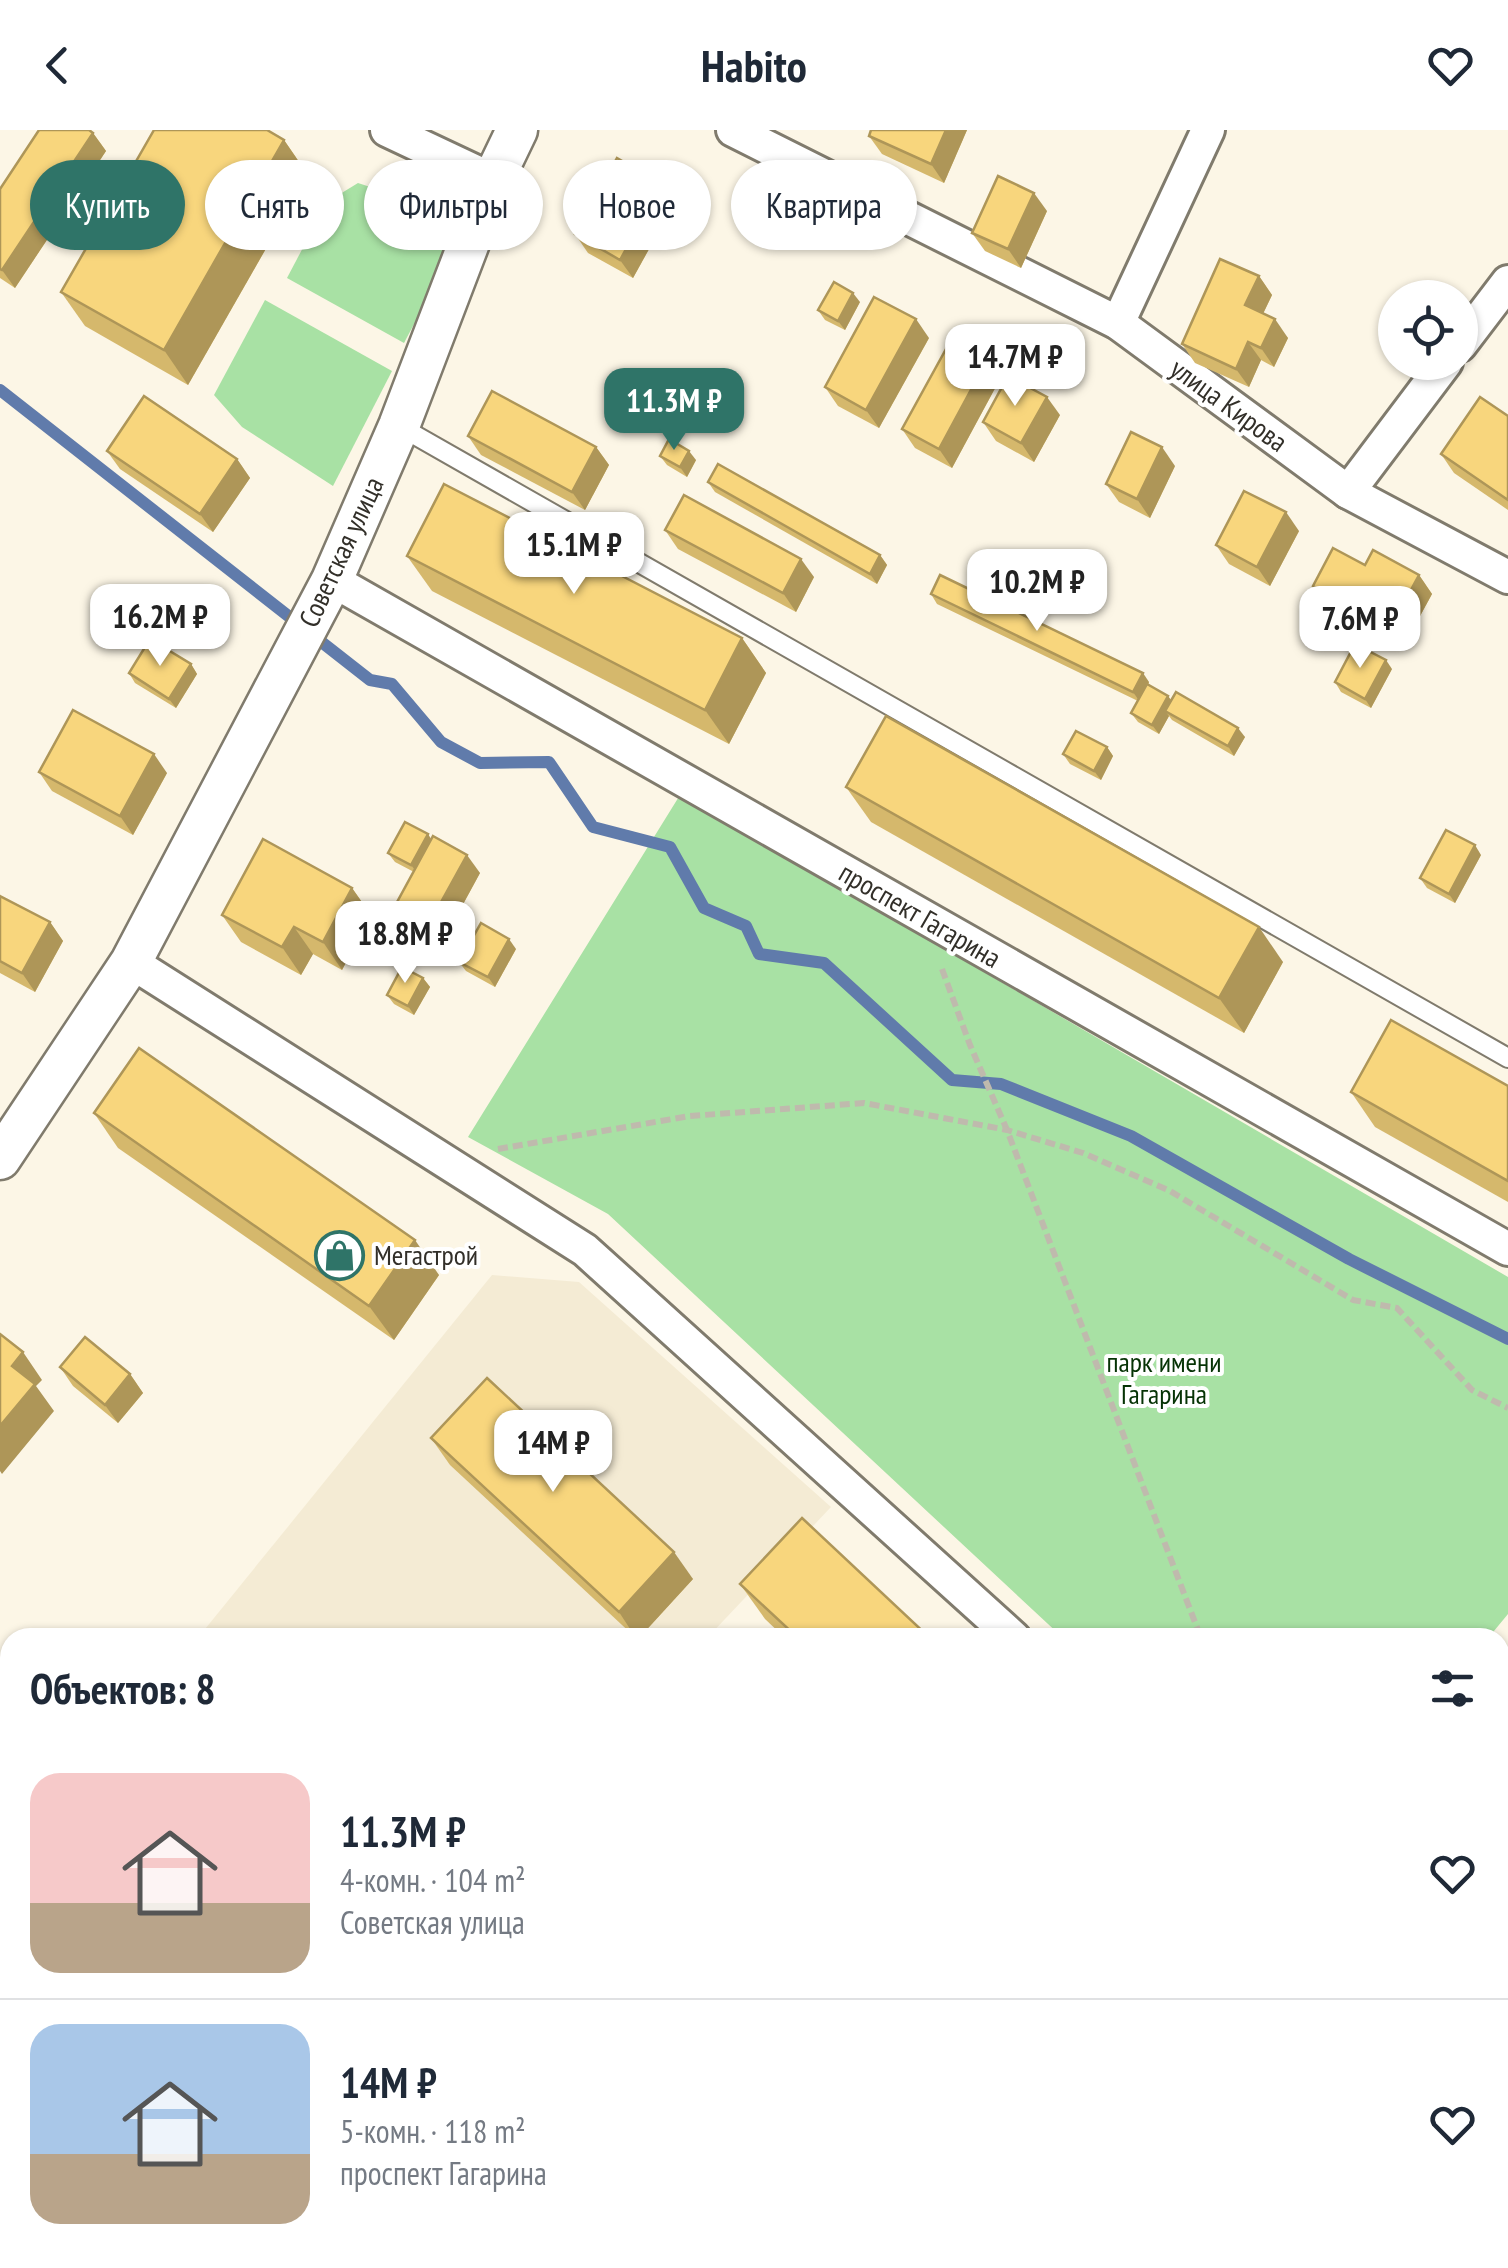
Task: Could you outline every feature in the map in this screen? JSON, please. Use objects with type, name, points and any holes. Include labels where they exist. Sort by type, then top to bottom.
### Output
[{"type":"street","points":[[387,130],[451,160]]},
{"type":"street","name":"Советская улица","points":[[503,160],[517,130]]},
{"type":"street","name":"улица Кирова","points":[[733,130],[1118,323],[1348,492],[1508,577]]},
{"type":"street","points":[[1118,323],[1208,130]]},
{"type":"street","name":"Советская улица","points":[[0,1159],[131,962],[326,592],[400,426],[467,250]]},
{"type":"street","points":[[1478,321],[1508,282]]},
{"type":"street","points":[[1348,492],[1432,380]]},
{"type":"street","name":"проспект Гагарина","points":[[326,592],[922,916],[1508,1249]]},
{"type":"street","points":[[131,962],[585,1250],[1003,1628]]},
{"type":"lane","points":[[400,426],[1508,1058]]},
{"type":"path","points":[[922,916],[1197,1628]]},
{"type":"path","points":[[442,1159],[690,1116],[864,1103],[1007,1130],[1083,1153],[1170,1191],[1353,1300],[1397,1308],[1472,1390],[1508,1408]]},
{"type":"shaded area","points":[[492,1275],[579,1282],[831,1507],[717,1628],[206,1628]]},
{"type":"green space","points":[[358,183],[364,185],[364,250],[443,250],[448,260],[404,343],[287,278],[302,250],[344,250],[344,192]]},
{"type":"green space","points":[[265,300],[392,371],[333,486],[242,427],[214,395]]},
{"type":"green space","name":"парк имени Гагарина","points":[[680,795],[1508,1277],[1508,1614],[1496,1628],[1052,1628],[608,1214],[468,1137]]},
{"type":"building","points":[[39,130],[93,133],[75,160],[30,160],[30,228],[2,270],[0,189]]},
{"type":"building","points":[[154,130],[267,130],[284,140],[273,160],[205,160],[205,250],[221,250],[164,350],[61,292],[85,250],[185,250],[185,160],[137,160]]},
{"type":"building","points":[[871,130],[946,130],[931,164],[869,136]]},
{"type":"building","points":[[998,176],[1034,193],[1008,249],[972,233]]},
{"type":"building","points":[[603,250],[626,250],[620,260]]},
{"type":"building","points":[[1220,259],[1259,276],[1245,305],[1275,319],[1261,348],[1248,342],[1236,369],[1182,344]]},
{"type":"building","points":[[834,282],[853,293],[838,321],[818,310]]},
{"type":"building","points":[[874,297],[916,319],[866,410],[825,387]]},
{"type":"building","points":[[951,340],[987,360],[939,449],[902,429]]},
{"type":"building","points":[[1008,376],[1047,397],[1021,443],[983,422]]},
{"type":"building","points":[[492,391],[596,447],[572,492],[468,436]]},
{"type":"building","points":[[144,396],[237,459],[200,514],[107,451]]},
{"type":"building","points":[[1480,397],[1508,416],[1508,500],[1441,454]]},
{"type":"building","points":[[1131,432],[1162,447],[1137,499],[1106,484]]},
{"type":"building","points":[[669,439],[689,451],[680,467],[660,456]]},
{"type":"building","points":[[718,464],[880,555],[870,574],[708,482]]},
{"type":"building","points":[[444,484],[742,638],[705,710],[407,556]]},
{"type":"building","points":[[1244,491],[1286,512],[1257,567],[1216,545]]},
{"type":"building","points":[[684,495],[801,559],[783,593],[665,530]]},
{"type":"building","points":[[1333,548],[1365,565],[1373,550],[1419,575],[1389,630],[1313,586]]},
{"type":"building","points":[[940,575],[1143,673],[1133,692],[931,594]]},
{"type":"building","points":[[150,639],[191,664],[169,699],[129,673]]},
{"type":"building","points":[[1355,644],[1386,660],[1365,699],[1335,682]]},
{"type":"building","points":[[1147,684],[1168,696],[1152,725],[1131,713]]},
{"type":"building","points":[[1176,692],[1238,728],[1228,746],[1165,711]]},
{"type":"building","points":[[73,710],[154,754],[120,816],[39,772]]},
{"type":"building","points":[[886,716],[1259,927],[1219,998],[846,787]]},
{"type":"building","points":[[1076,731],[1107,747],[1094,771],[1063,754]]},
{"type":"building","points":[[405,822],[428,834],[411,865],[388,853]]},
{"type":"building","points":[[1446,830],[1475,845],[1449,894],[1420,878]]},
{"type":"building","points":[[433,836],[467,855],[430,922],[396,904]]},
{"type":"building","points":[[263,839],[352,888],[323,942],[294,927],[282,947],[222,915]]},
{"type":"building","points":[[0,896],[50,922],[22,973],[0,961]]},
{"type":"building","points":[[481,923],[509,939],[488,977],[459,962]]},
{"type":"building","points":[[402,967],[423,978],[408,1006],[387,995]]},
{"type":"building","points":[[1391,1020],[1508,1086],[1508,1181],[1351,1092]]},
{"type":"building","points":[[139,1048],[415,1240],[369,1306],[94,1113]]},
{"type":"building","points":[[0,1334],[23,1352],[12,1366],[35,1384],[0,1426]]},
{"type":"building","points":[[85,1337],[130,1374],[105,1405],[60,1367]]},
{"type":"building","points":[[487,1378],[674,1552],[619,1612],[431,1438]]},
{"type":"building","points":[[802,1518],[919,1628],[787,1628],[740,1584]]},
{"type":"waterway","points":[[0,390],[370,680],[392,684],[441,742],[480,763],[549,762],[593,827],[670,847],[704,908],[746,926],[759,954],[824,963],[952,1080],[1001,1084],[1131,1136],[1349,1259],[1508,1339]]},
{"type":"place","name":"Мегастрой","points":[[339,1255]]}]
